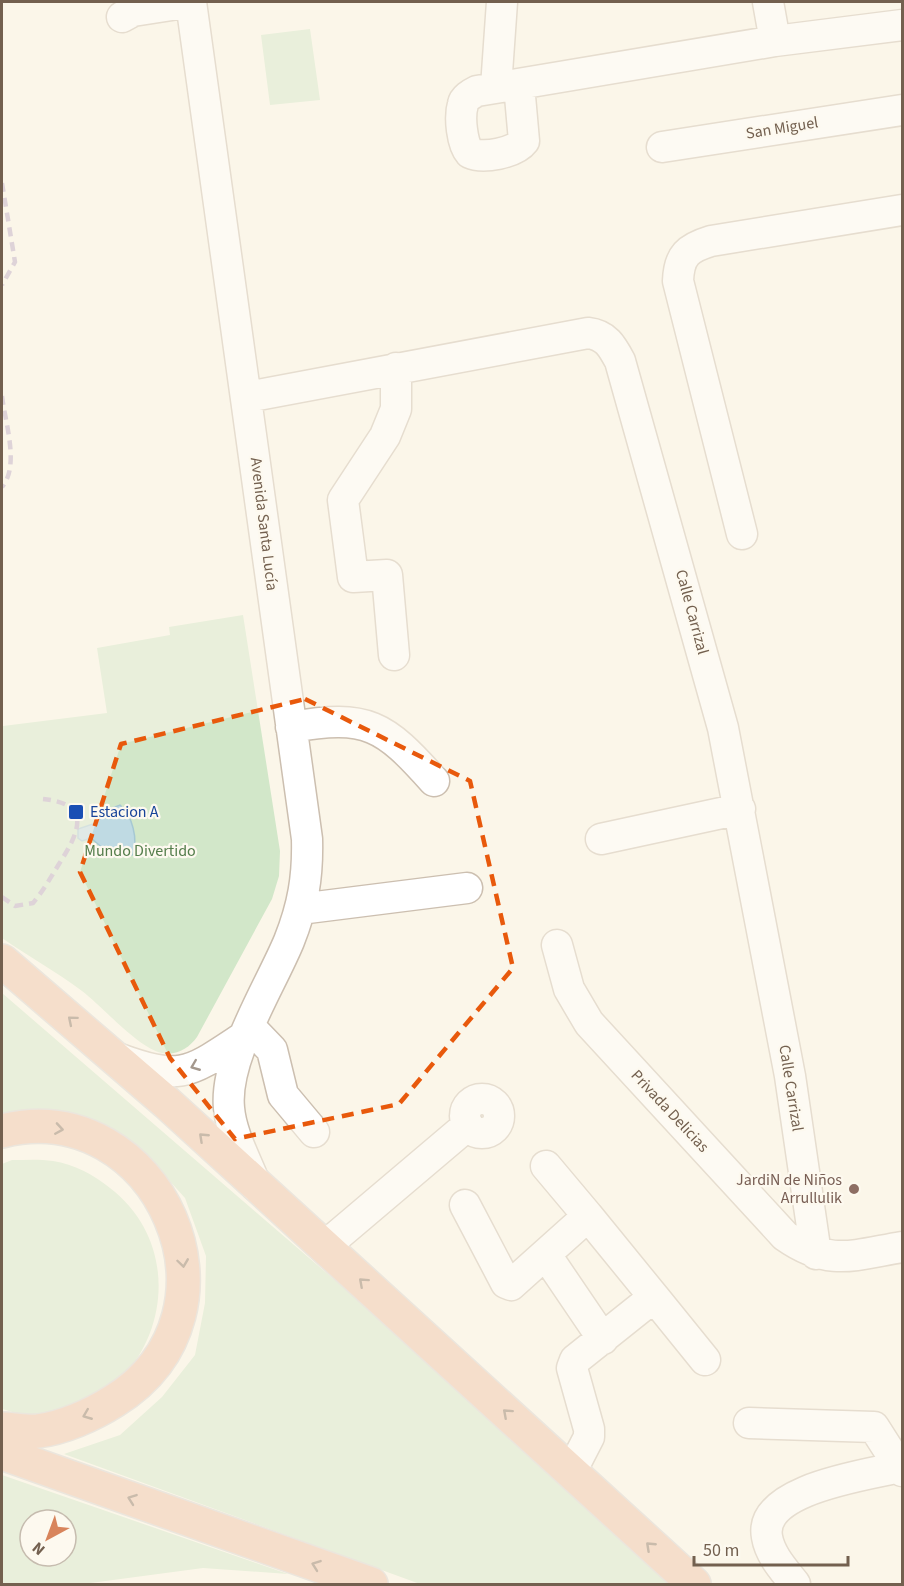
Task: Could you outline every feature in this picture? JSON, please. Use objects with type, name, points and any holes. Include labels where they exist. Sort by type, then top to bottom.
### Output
[{"type":"highway","points":[[2,961],[117,1058],[694,1584]]},
{"type":"highway","points":[[2,1131],[45,1127],[76,1132],[112,1149],[142,1174],[162,1201],[176,1233],[184,1277],[177,1328],[152,1370],[130,1391],[101,1409],[65,1424],[38,1431],[2,1429]]},
{"type":"highway","points":[[2,1453],[371,1584]]},
{"type":"street","points":[[506,2],[507,86],[776,41],[903,24]]},
{"type":"street","points":[[768,2],[776,41]]},
{"type":"street","name":"Avenida Santa Lucía","points":[[191,5],[307,839],[308,878],[300,909],[289,941],[247,1031],[230,1085],[229,1108],[256,1186]]},
{"type":"street","name":"San Miguel","points":[[662,147],[903,110]]},
{"type":"street","points":[[742,534],[678,281],[678,264],[684,254],[694,246],[711,241],[903,210]]},
{"type":"street","name":"Calle Carrizal","points":[[247,397],[588,333],[601,334],[612,346],[620,361],[723,728],[790,1076],[816,1254]]},
{"type":"street","points":[[394,655],[387,574],[353,577],[343,500],[385,436],[396,409],[396,368]]},
{"type":"street","points":[[291,727],[347,722],[368,724],[402,745],[434,781]]},
{"type":"street","points":[[601,839],[740,809]]},
{"type":"street","points":[[300,909],[467,888]]},
{"type":"street","name":"Privada Delicias","points":[[557,945],[569,989],[589,1023],[785,1236],[816,1254]]},
{"type":"street","points":[[117,1058],[151,1070],[173,1073],[193,1068],[247,1031],[272,1050],[282,1095],[314,1132]]},
{"type":"street","points":[[324,1247],[468,1125]]},
{"type":"street","points":[[546,1166],[705,1360]]},
{"type":"street","points":[[465,1205],[508,1285],[513,1284],[588,1216]]},
{"type":"street","points":[[816,1254],[847,1256],[903,1246]]},
{"type":"street","points":[[546,1254],[603,1339]]},
{"type":"street","points":[[571,1472],[589,1437],[590,1429],[572,1366],[574,1360],[654,1297]]},
{"type":"street","points":[[749,1423],[873,1427],[901,1469],[796,1494],[772,1513],[766,1535],[773,1553],[795,1584]]},
{"type":"highlighted area","points":[[305,699],[470,781],[513,968],[399,1104],[235,1139],[170,1058],[80,872],[121,744]]},
{"type":"green space","points":[[310,29],[320,100],[270,105],[261,35]]},
{"type":"green space","name":"Mundo Divertido","points":[[243,615],[280,851],[279,876],[272,899],[197,1037],[182,1050],[167,1054],[153,1050],[142,1043],[72,984],[2,938],[2,713],[3,726],[107,713],[97,648],[170,635],[169,627]]},
{"type":"green space","points":[[2,993],[687,1584],[420,1584],[64,1454],[120,1435],[162,1397],[195,1355],[205,1303],[206,1256],[185,1198],[158,1168],[114,1130],[75,1115],[8,1112],[2,1114]]},
{"type":"green space","points":[[12,1160],[61,1162],[76,1167],[97,1179],[110,1188],[139,1219],[155,1255],[158,1293],[151,1331],[133,1364],[106,1392],[70,1409],[28,1415],[2,1409],[2,1164]]},
{"type":"green space","points":[[2,1475],[288,1574],[203,1568],[83,1584],[2,1584]]},
{"type":"water","points":[[120,805],[128,815],[133,828],[135,842],[132,855],[113,857],[91,838],[82,841],[78,838],[78,829],[96,823],[96,814]]},
{"type":"railway","points":[[2,183],[15,262],[2,285]]},
{"type":"railway","points":[[2,396],[11,456],[10,468],[2,487]]},
{"type":"railway","points":[[2,897],[15,906],[33,903],[72,842],[76,832],[75,814],[70,807],[43,799]]},
{"type":"place","name":"Estacion A","points":[[76,812]]},
{"type":"place","name":"JardiN de Niños Arrullulik","points":[[854,1189]]}]
